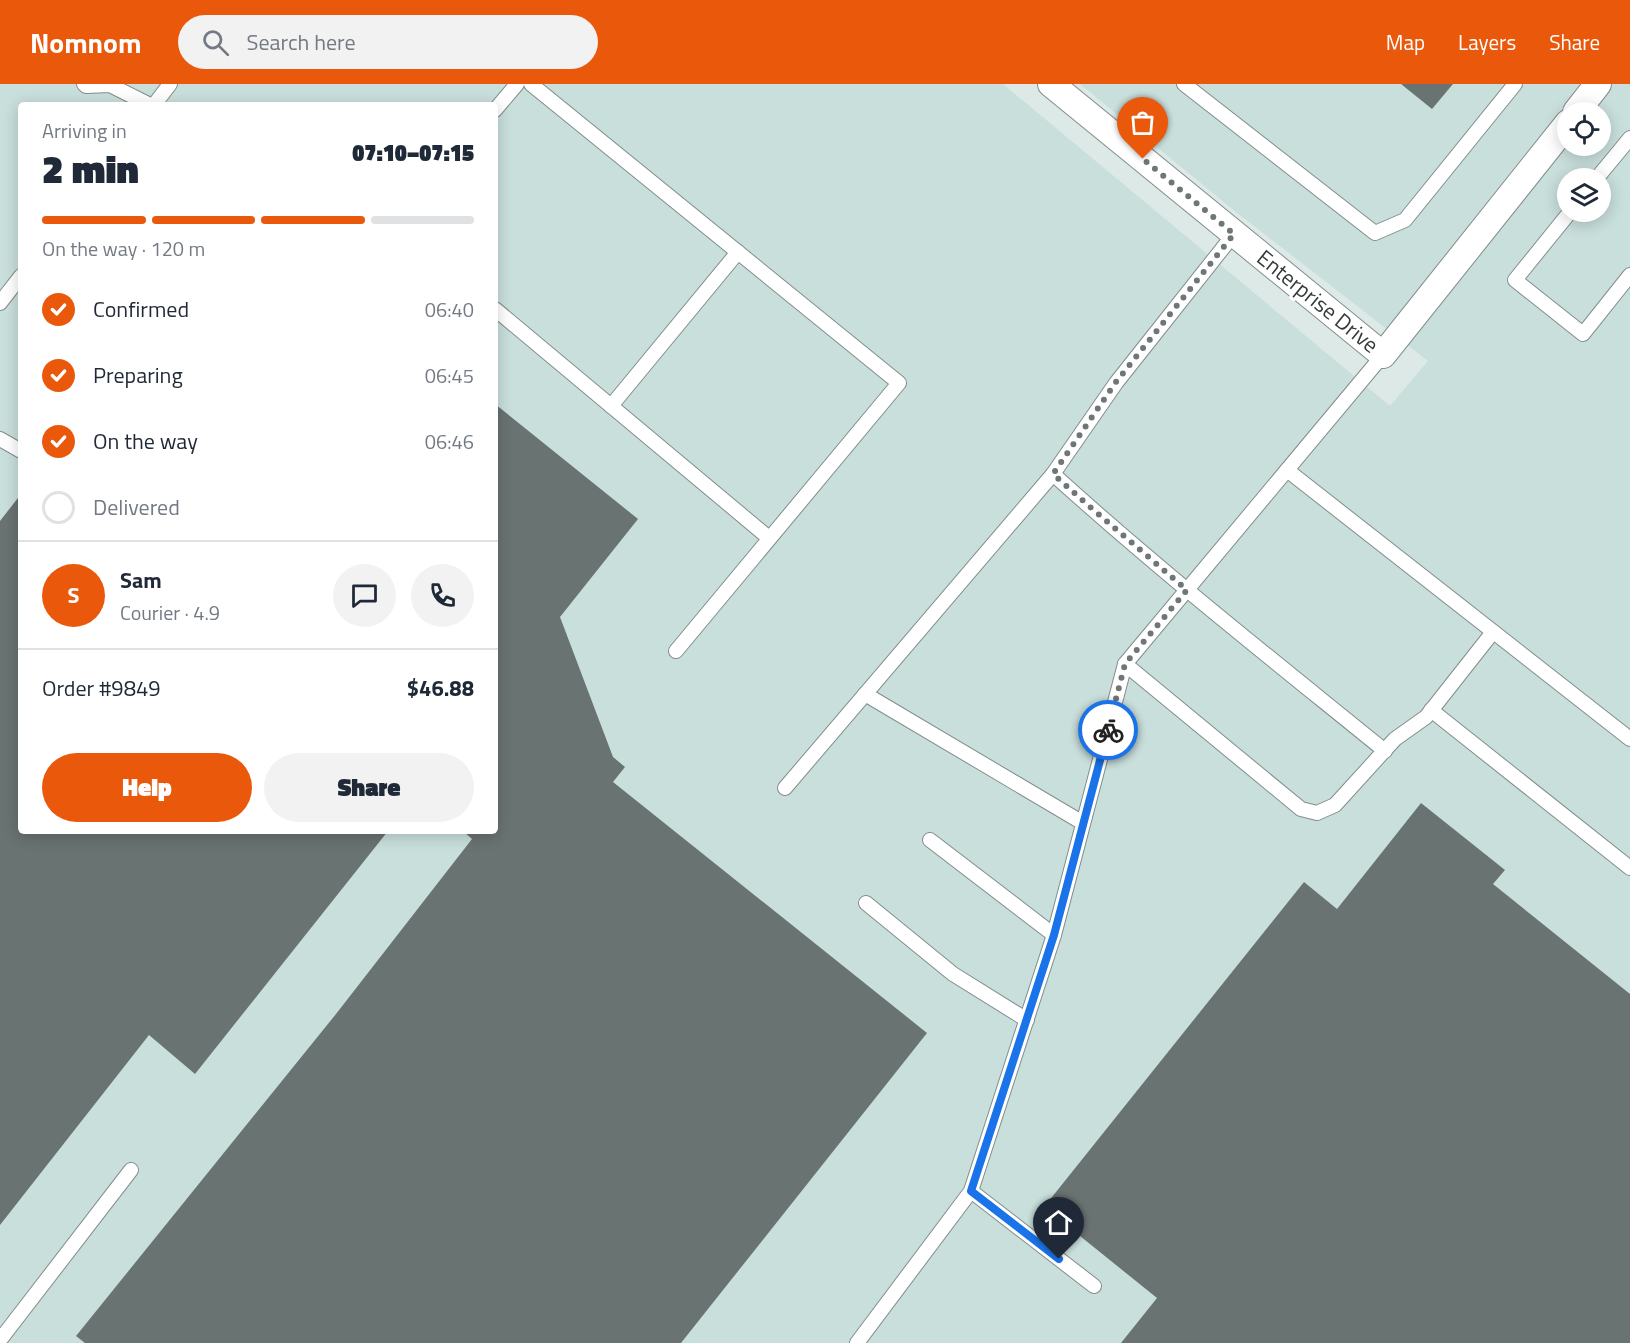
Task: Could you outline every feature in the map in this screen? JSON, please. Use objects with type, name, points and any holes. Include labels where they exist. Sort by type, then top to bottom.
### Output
[{"type":"street","name":"Enterprise Drive","points":[[1051,84],[1383,355],[1557,137]]},
{"type":"street","points":[[1584,102],[1598,84]]},
{"type":"lane","points":[[84,84],[86,86],[110,85],[146,102]]},
{"type":"lane","points":[[155,102],[170,84]]},
{"type":"lane","points":[[498,106],[517,84]]},
{"type":"lane","points":[[531,84],[898,383],[676,651]]},
{"type":"lane","points":[[1184,84],[1375,232],[1405,220],[1515,84]]},
{"type":"lane","points":[[1605,168],[1630,138]]},
{"type":"lane","points":[[1562,222],[1515,280],[1583,334],[1630,275]]},
{"type":"lane","points":[[785,788],[1053,474],[1116,382],[1234,234]]},
{"type":"lane","points":[[611,406],[738,252]]},
{"type":"lane","points":[[0,303],[18,280]]},
{"type":"lane","points":[[498,312],[769,538]]},
{"type":"lane","points":[[857,1343],[971,1191],[1054,935],[1125,664],[1383,355]]},
{"type":"lane","points":[[0,439],[18,449]]},
{"type":"lane","points":[[1287,470],[1630,739]]},
{"type":"lane","points":[[1053,474],[1187,590],[1385,751]]},
{"type":"lane","points":[[1125,664],[1300,809],[1317,813],[1335,805],[1395,739],[1426,717],[1493,632]]},
{"type":"lane","points":[[865,694],[1083,823]]},
{"type":"lane","points":[[1431,710],[1630,868]]},
{"type":"lane","points":[[930,840],[1054,935]]},
{"type":"lane","points":[[866,903],[953,974],[1026,1020]]},
{"type":"lane","points":[[0,1340],[131,1170]]},
{"type":"lane","points":[[971,1191],[1094,1286]]},
{"type":"shaded area","points":[[0,84],[1003,84],[1390,406],[1428,361],[1236,212],[1080,84],[1630,84],[1630,1343],[0,1343]]},
{"type":"building","points":[[1401,84],[1453,84],[1432,109]]},
{"type":"building","points":[[498,406],[638,519],[560,617],[613,757],[625,767],[613,782],[927,1033],[681,1343],[85,1343],[76,1336],[336,1014],[472,839],[466,834],[498,834]]},
{"type":"building","points":[[18,498],[18,834],[386,834],[195,1074],[149,1035],[0,1225],[0,521]]},
{"type":"building","points":[[1421,803],[1505,870],[1493,884],[1630,994],[1630,1343],[1121,1343],[1157,1298],[1044,1207],[1304,882],[1337,909]]},
{"type":"way so far","points":[[1108,730],[1125,664],[1187,590],[1053,474],[1116,382],[1234,234],[1143,159]]},
{"type":"route","points":[[1059,1259],[971,1191],[1054,935],[1108,730]]}]
